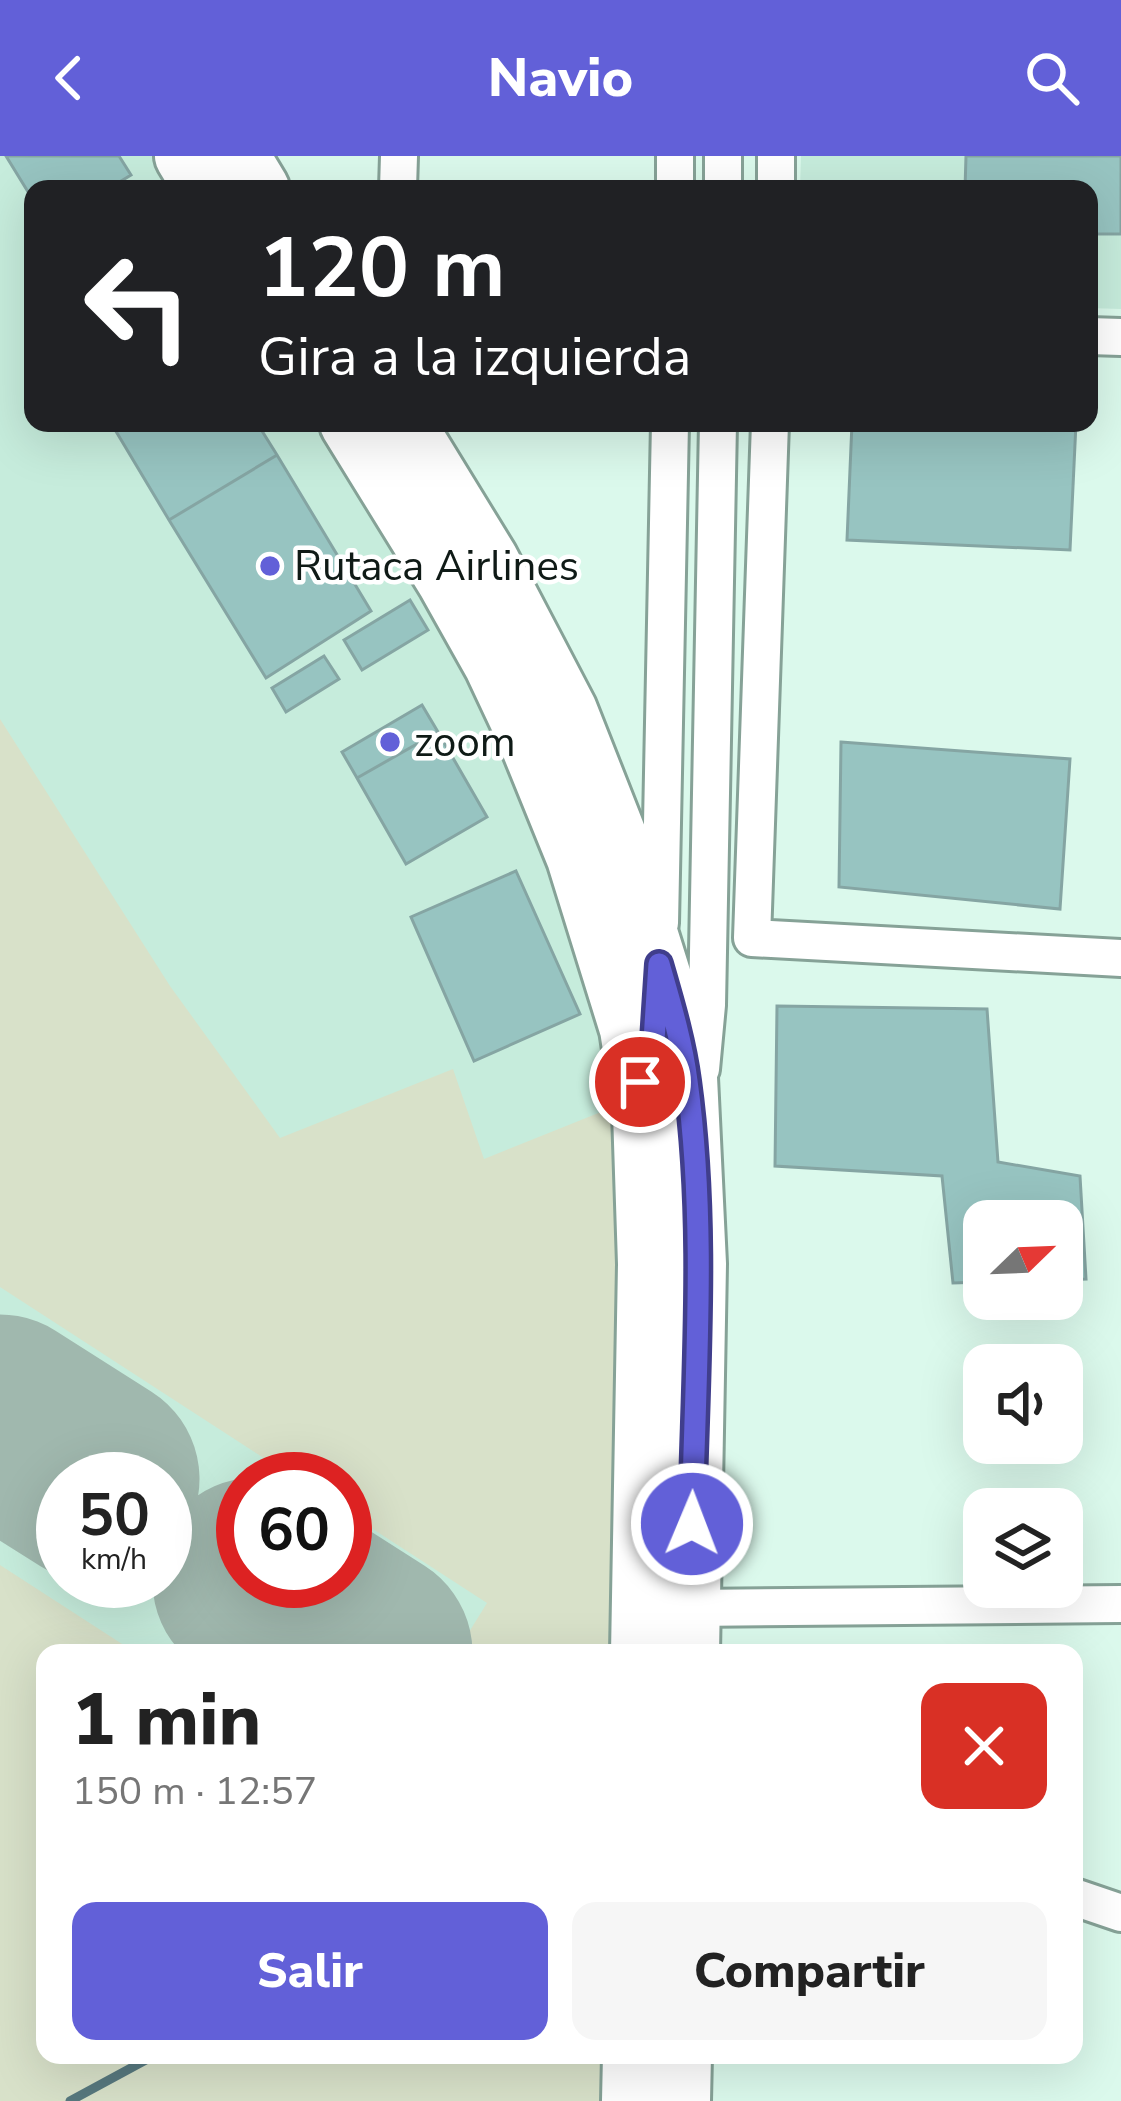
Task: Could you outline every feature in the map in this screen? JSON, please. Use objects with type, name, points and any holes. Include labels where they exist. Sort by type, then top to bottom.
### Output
[{"type":"main road","points":[[356,432],[448,583],[525,730],[577,858],[608,951],[640,1082],[648,1264],[641,1644]]},
{"type":"main road","points":[[411,432],[488,560],[567,711],[620,843],[659,964],[687,1078],[696,1333],[690,1630]]},
{"type":"main road","points":[[632,2101],[633,2064]]},
{"type":"main road","points":[[680,2101],[681,2064]]},
{"type":"street","points":[[640,1082],[654,1040],[659,964],[670,432]]},
{"type":"street","points":[[693,1150],[707,1005],[718,432]]},
{"type":"street","points":[[770,432],[752,938],[1121,958]]},
{"type":"street","points":[[690,1630],[1121,1604]]},
{"type":"street","points":[[1083,1900],[1121,1913]]},
{"type":"shaded area","points":[[0,156],[159,156],[174,180],[24,180],[24,432],[331,432],[413,565],[554,853],[621,1104],[613,1644],[36,1644],[36,2064],[602,2064],[601,2101],[0,2101]]},
{"type":"shaded area","points":[[801,156],[1121,156],[1121,309],[1098,308],[1098,180],[800,180]]},
{"type":"shaded area","points":[[0,719],[170,986],[280,1138],[453,1069],[484,1159],[621,1104],[613,1644],[462,1644],[487,1603],[372,1528],[372,1452],[254,1452],[0,1287]]},
{"type":"shaded area","points":[[0,1565],[36,1588],[36,1608],[66,1608],[122,1644],[36,1644],[36,2064],[602,2064],[601,2101],[0,2101]]},
{"type":"building","points":[[6,156],[119,156],[131,175],[123,180],[24,180],[24,185]]},
{"type":"building","points":[[966,156],[1121,156],[1121,234],[1098,234],[1098,180],[965,180]]},
{"type":"building","name":"Rutaca Airlines","points":[[116,432],[263,432],[277,455],[169,520]]},
{"type":"building","points":[[852,432],[1076,432],[1070,550],[847,540]]},
{"type":"building","name":"Rutaca Airlines","points":[[277,455],[371,611],[266,678],[169,520]]},
{"type":"building","points":[[410,600],[428,630],[362,670],[344,640]]},
{"type":"building","points":[[324,656],[339,679],[286,712],[272,688]]},
{"type":"building","name":"zoom","points":[[422,705],[438,732],[357,778],[342,752]]},
{"type":"building","points":[[438,732],[487,817],[406,864],[357,778]]},
{"type":"building","points":[[841,742],[1070,759],[1060,909],[839,887]]},
{"type":"building","points":[[516,871],[580,1014],[474,1061],[411,917]]},
{"type":"building","points":[[777,1006],[987,1009],[998,1162],[1080,1176],[1081,1200],[963,1200],[963,1283],[953,1283],[942,1176],[775,1166]]},
{"type":"waterway","points":[[70,2101],[138,2064]]},
{"type":"runway","points":[[0,1418],[54,1452]]},
{"type":"runway","points":[[298,1608],[355,1644]]},
{"type":"place","name":"Rutaca Airlines","points":[[270,566]]},
{"type":"place","name":"zoom","points":[[390,742]]},
{"type":"route","points":[[640,1082],[654,1040],[659,964],[687,1078],[693,1150],[692,1524]]}]
